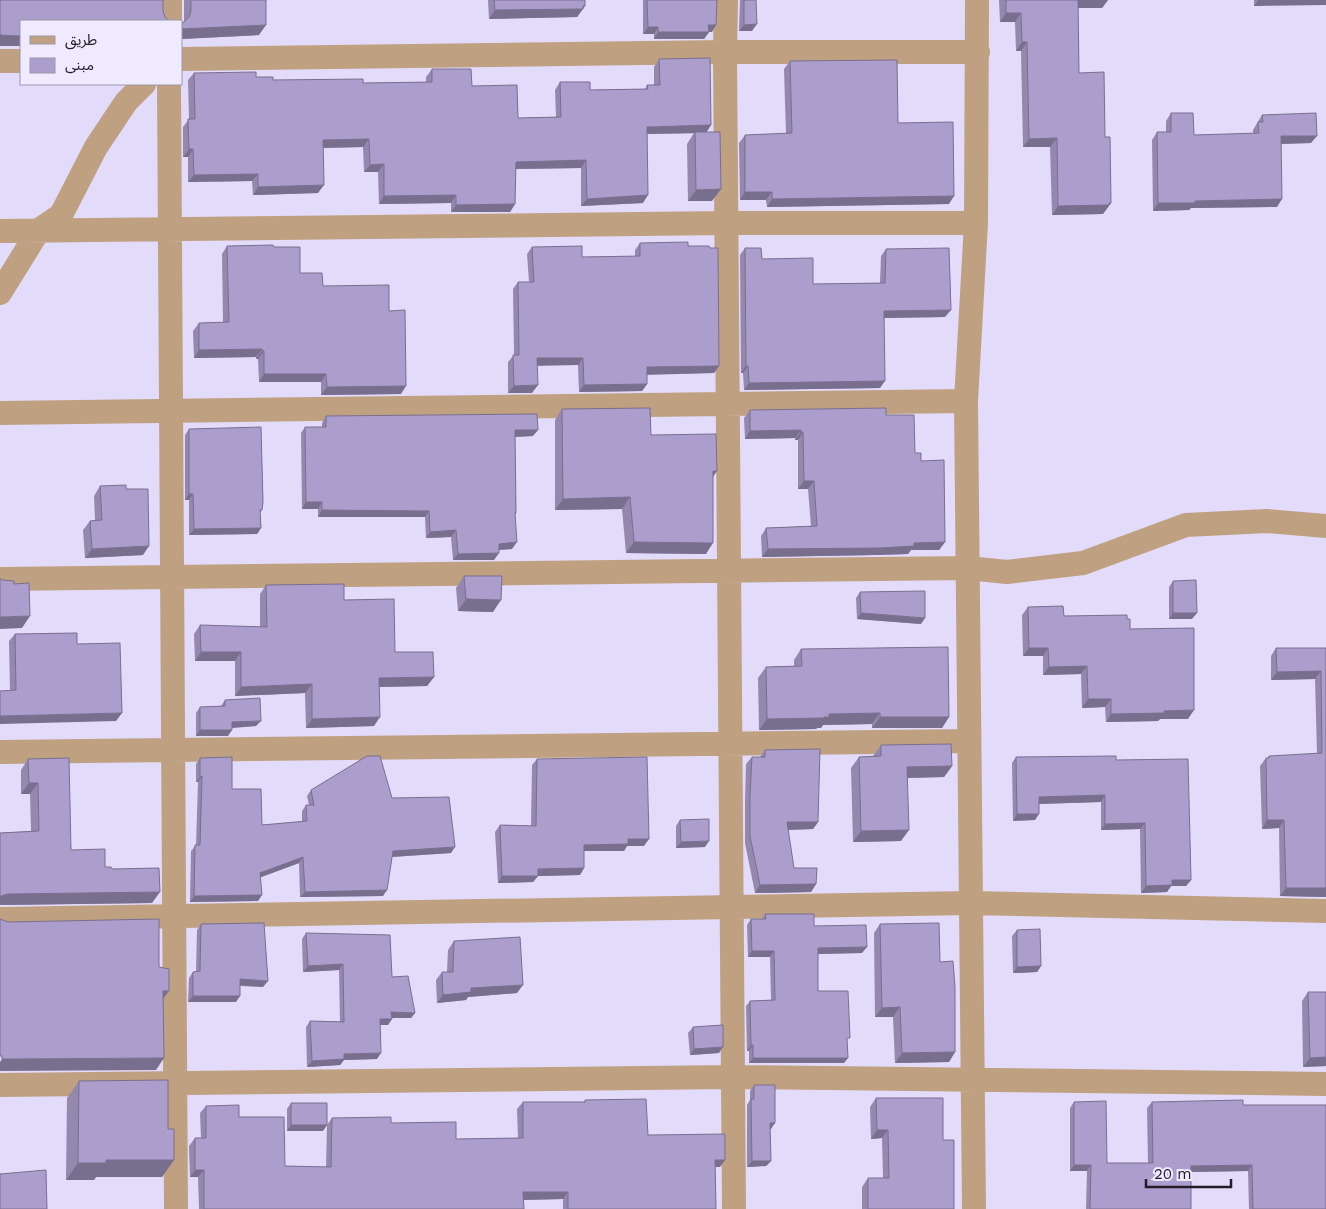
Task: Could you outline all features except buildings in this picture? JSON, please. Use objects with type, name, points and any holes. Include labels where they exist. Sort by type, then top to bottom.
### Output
[{"type":"street","points":[[170,0],[170,20]]},
{"type":"street","points":[[726,0],[734,1209]]},
{"type":"street","points":[[974,1209],[966,402],[976,223],[977,0]]},
{"type":"street","points":[[182,59],[725,52],[978,52]]},
{"type":"street","points":[[0,61],[20,61]]},
{"type":"street","points":[[0,293],[39,230],[61,215],[96,147],[126,102],[143,85]]},
{"type":"street","points":[[169,85],[176,1209]]},
{"type":"street","points":[[0,231],[726,223],[976,223]]},
{"type":"street","points":[[0,413],[966,402]]},
{"type":"street","points":[[0,579],[968,568],[1007,572],[1083,563],[1186,525],[1267,521],[1326,526]]},
{"type":"street","points":[[0,752],[969,740]]},
{"type":"street","points":[[0,919],[971,903],[1326,911]]},
{"type":"street","points":[[0,1085],[733,1077],[1326,1084]]}]
